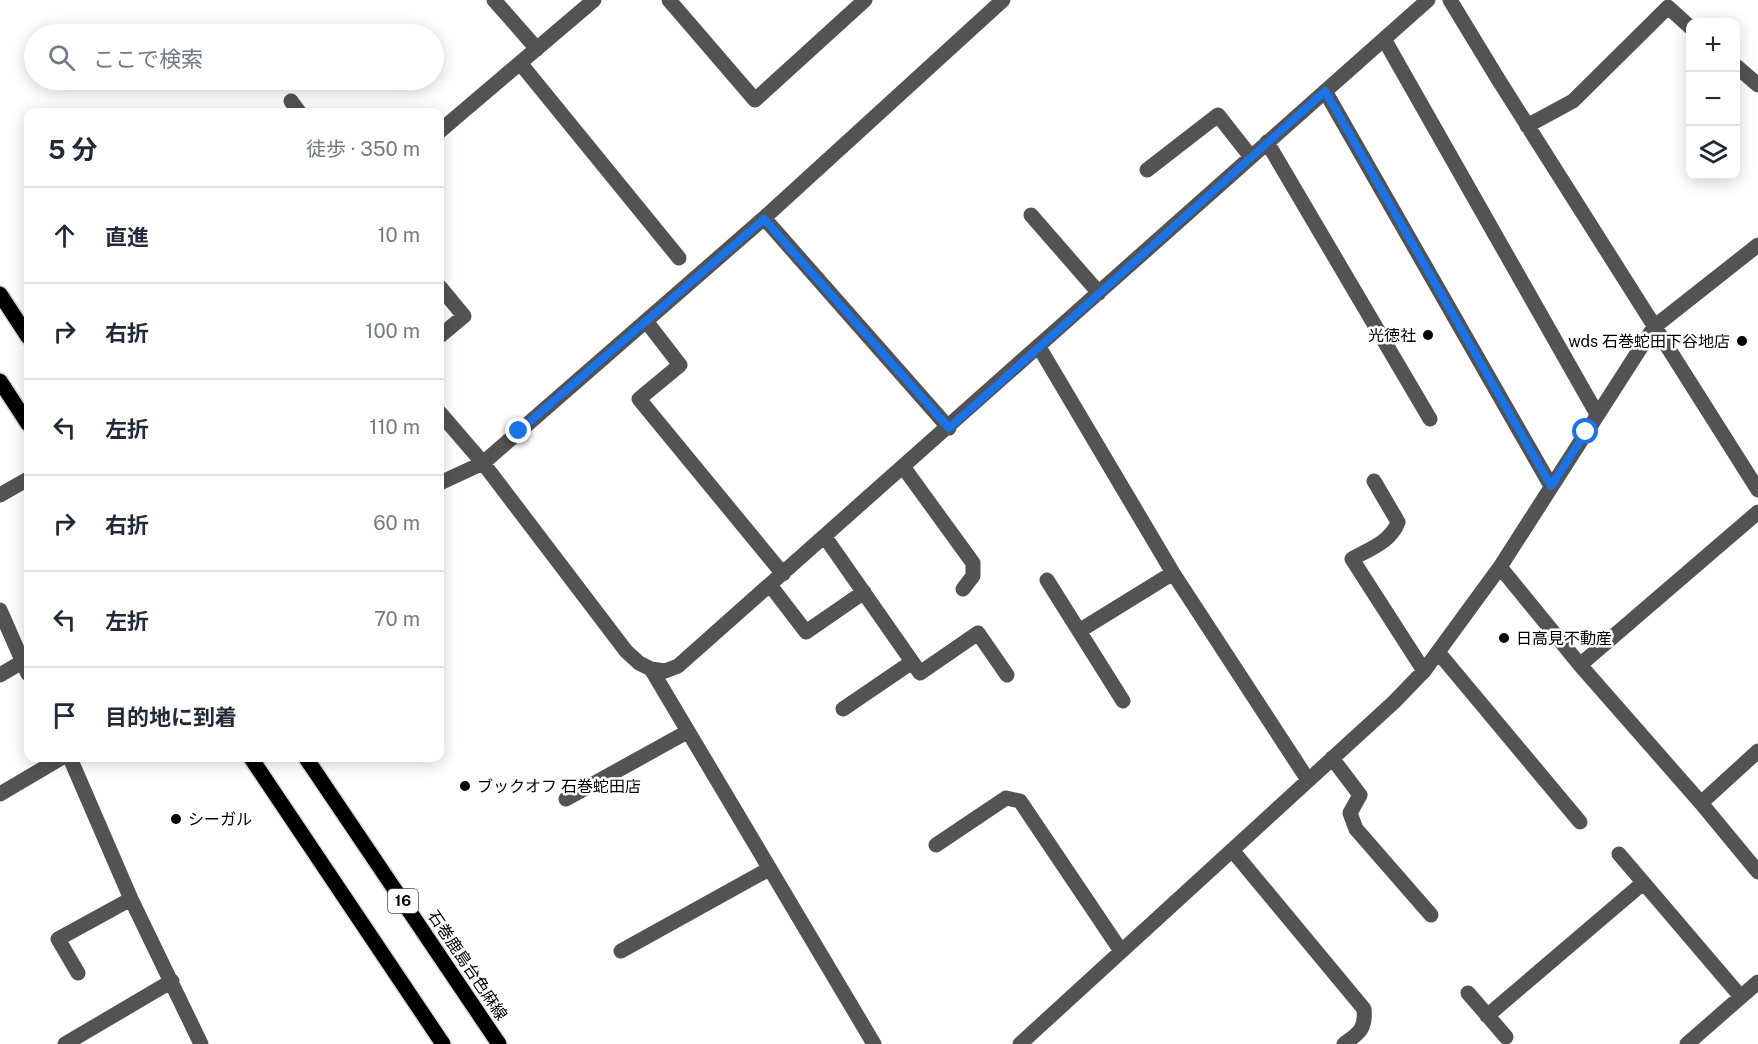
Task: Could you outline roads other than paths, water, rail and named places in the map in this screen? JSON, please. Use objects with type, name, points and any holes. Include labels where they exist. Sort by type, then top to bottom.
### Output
[{"type":"main road","points":[[0,294],[24,331]]},
{"type":"main road","points":[[0,381],[24,418]]},
{"type":"main road","points":[[254,762],[443,1044]]},
{"type":"main road","name":"石巻鹿島台色麻線","points":[[309,762],[500,1044]]},
{"type":"street","points":[[494,0],[537,49]]},
{"type":"street","points":[[444,128],[594,0]]},
{"type":"street","points":[[669,0],[755,100],[865,0]]},
{"type":"street","points":[[444,481],[483,463],[764,219],[1003,0]]},
{"type":"street","points":[[444,418],[483,463],[626,651],[639,663],[651,669],[665,671],[678,666],[904,468],[1428,0]]},
{"type":"street","points":[[1450,0],[1653,327],[1758,490]]},
{"type":"street","points":[[1527,126],[1573,101],[1668,7],[1686,23]]},
{"type":"street","points":[[1384,39],[1597,414]]},
{"type":"street","points":[[520,63],[679,258]]},
{"type":"street","points":[[1740,69],[1758,85]]},
{"type":"street","points":[[1325,91],[1551,486]]},
{"type":"street","points":[[1147,170],[1218,115],[1251,157]]},
{"type":"street","points":[[1267,142],[1430,419]]},
{"type":"street","points":[[1031,215],[1099,293]]},
{"type":"street","points":[[764,219],[949,428]]},
{"type":"street","points":[[1020,1044],[1394,702],[1424,671],[1500,567],[1653,327],[1758,245]]},
{"type":"street","points":[[444,292],[464,316],[444,333]]},
{"type":"street","points":[[646,321],[680,365],[639,399],[783,574]]},
{"type":"street","points":[[1039,346],[1173,573],[1308,780]]},
{"type":"street","points":[[904,468],[973,562],[973,576],[963,589]]},
{"type":"street","points":[[0,495],[24,481]]},
{"type":"street","points":[[1374,481],[1398,522],[1395,531],[1388,538],[1352,559],[1424,671]]},
{"type":"street","points":[[1580,665],[1758,512]]},
{"type":"street","points":[[825,537],[920,673],[978,633],[1006,675]]},
{"type":"street","points":[[1500,567],[1580,665],[1758,872]]},
{"type":"street","points":[[1079,631],[1173,573]]},
{"type":"street","points":[[1047,580],[1123,701]]},
{"type":"street","points":[[771,585],[806,632],[864,592]]},
{"type":"street","points":[[0,610],[24,666]]},
{"type":"street","points":[[1438,652],[1580,822]]},
{"type":"street","points":[[843,709],[912,662]]},
{"type":"street","points":[[0,675],[24,668]]},
{"type":"street","points":[[651,669],[874,1044]]},
{"type":"street","points":[[566,799],[687,732]]},
{"type":"street","points":[[1701,803],[1758,751]]},
{"type":"street","points":[[1332,758],[1360,795],[1350,813],[1356,829],[1431,915]]},
{"type":"street","points":[[0,794],[54,762]]},
{"type":"street","points":[[72,762],[131,899],[201,1044]]},
{"type":"street","points":[[936,845],[1006,798],[1020,801],[1121,951]]},
{"type":"street","points":[[1232,850],[1364,1009],[1365,1021],[1359,1034],[1344,1044]]},
{"type":"street","points":[[1619,854],[1741,997]]},
{"type":"street","points":[[621,951],[769,869]]},
{"type":"street","points":[[1487,1016],[1643,883]]},
{"type":"street","points":[[78,973],[58,939],[131,899]]},
{"type":"street","points":[[65,1044],[172,981]]},
{"type":"street","points":[[1687,1044],[1758,982]]},
{"type":"street","points":[[1468,993],[1506,1038]]},
{"type":"place","name":"光徳社","points":[[1428,335]]},
{"type":"place","name":"wds 石巻蛇田下谷地店","points":[[1742,341]]},
{"type":"place","name":"日高見不動産","points":[[1504,638]]},
{"type":"place","name":"ブックオフ 石巻蛇田店","points":[[465,786]]},
{"type":"place","name":"シーガル","points":[[176,819]]}]
